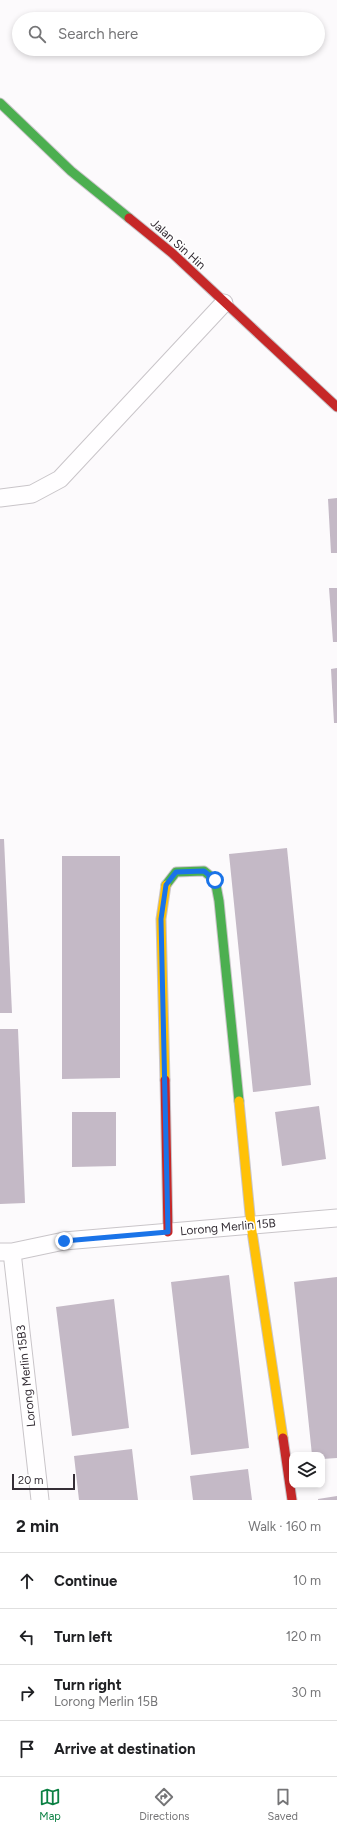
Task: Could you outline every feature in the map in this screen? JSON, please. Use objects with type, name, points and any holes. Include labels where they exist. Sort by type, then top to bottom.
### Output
[{"type":"street","name":"Jalan Sin Hin","points":[[0,103],[72,171],[172,253],[337,407]]},
{"type":"street","points":[[0,498],[32,494],[60,479],[224,303]]},
{"type":"street","points":[[168,1232],[161,919],[166,885],[176,872],[204,871],[215,880],[219,901],[251,1225],[292,1500]]},
{"type":"street","name":"Lorong Merlin 15B","points":[[6,1252],[64,1241],[337,1218]]},
{"type":"street","name":"Lorong Merlin 15B3","points":[[6,1252],[40,1500]]},
{"type":"building","points":[[337,498],[337,553],[331,553],[328,499]]},
{"type":"building","points":[[329,588],[337,588],[337,642],[333,642]]},
{"type":"building","points":[[337,668],[337,723],[334,723],[331,669]]},
{"type":"building","points":[[0,839],[4,839],[12,1013],[0,1013]]},
{"type":"building","points":[[287,848],[311,1085],[253,1092],[229,854]]},
{"type":"building","points":[[62,856],[120,856],[120,1078],[62,1079]]},
{"type":"building","points":[[0,1029],[18,1029],[25,1203],[0,1204]]},
{"type":"building","points":[[319,1106],[326,1159],[282,1166],[275,1112]]},
{"type":"building","points":[[72,1112],[116,1112],[116,1166],[72,1167]]},
{"type":"building","points":[[229,1275],[249,1448],[191,1455],[171,1282]]},
{"type":"building","points":[[337,1277],[337,1458],[325,1459],[325,1452],[312,1452],[294,1282]]},
{"type":"building","points":[[114,1299],[129,1428],[72,1436],[56,1307]]},
{"type":"building","points":[[132,1449],[138,1500],[79,1500],[74,1456]]},
{"type":"building","points":[[248,1469],[252,1500],[193,1500],[190,1476]]},
{"type":"building","points":[[337,1496],[337,1500],[318,1500],[318,1499]]},
{"type":"traffic: fast","points":[[0,103],[71,171],[129,218]]},
{"type":"traffic: fast","points":[[166,885],[176,872],[204,871],[215,880],[219,901],[239,1101]]},
{"type":"traffic: slow","points":[[165,1080],[161,919],[166,885]]},
{"type":"traffic: slow","points":[[239,1101],[251,1225],[283,1438]]},
{"type":"traffic: jam","points":[[129,218],[172,253],[337,407]]},
{"type":"traffic: jam","points":[[165,1080],[168,1232]]},
{"type":"traffic: jam","points":[[283,1438],[292,1500]]},
{"type":"route","points":[[64,1241],[168,1232],[161,919],[166,885],[176,872],[204,871],[215,880]]}]
